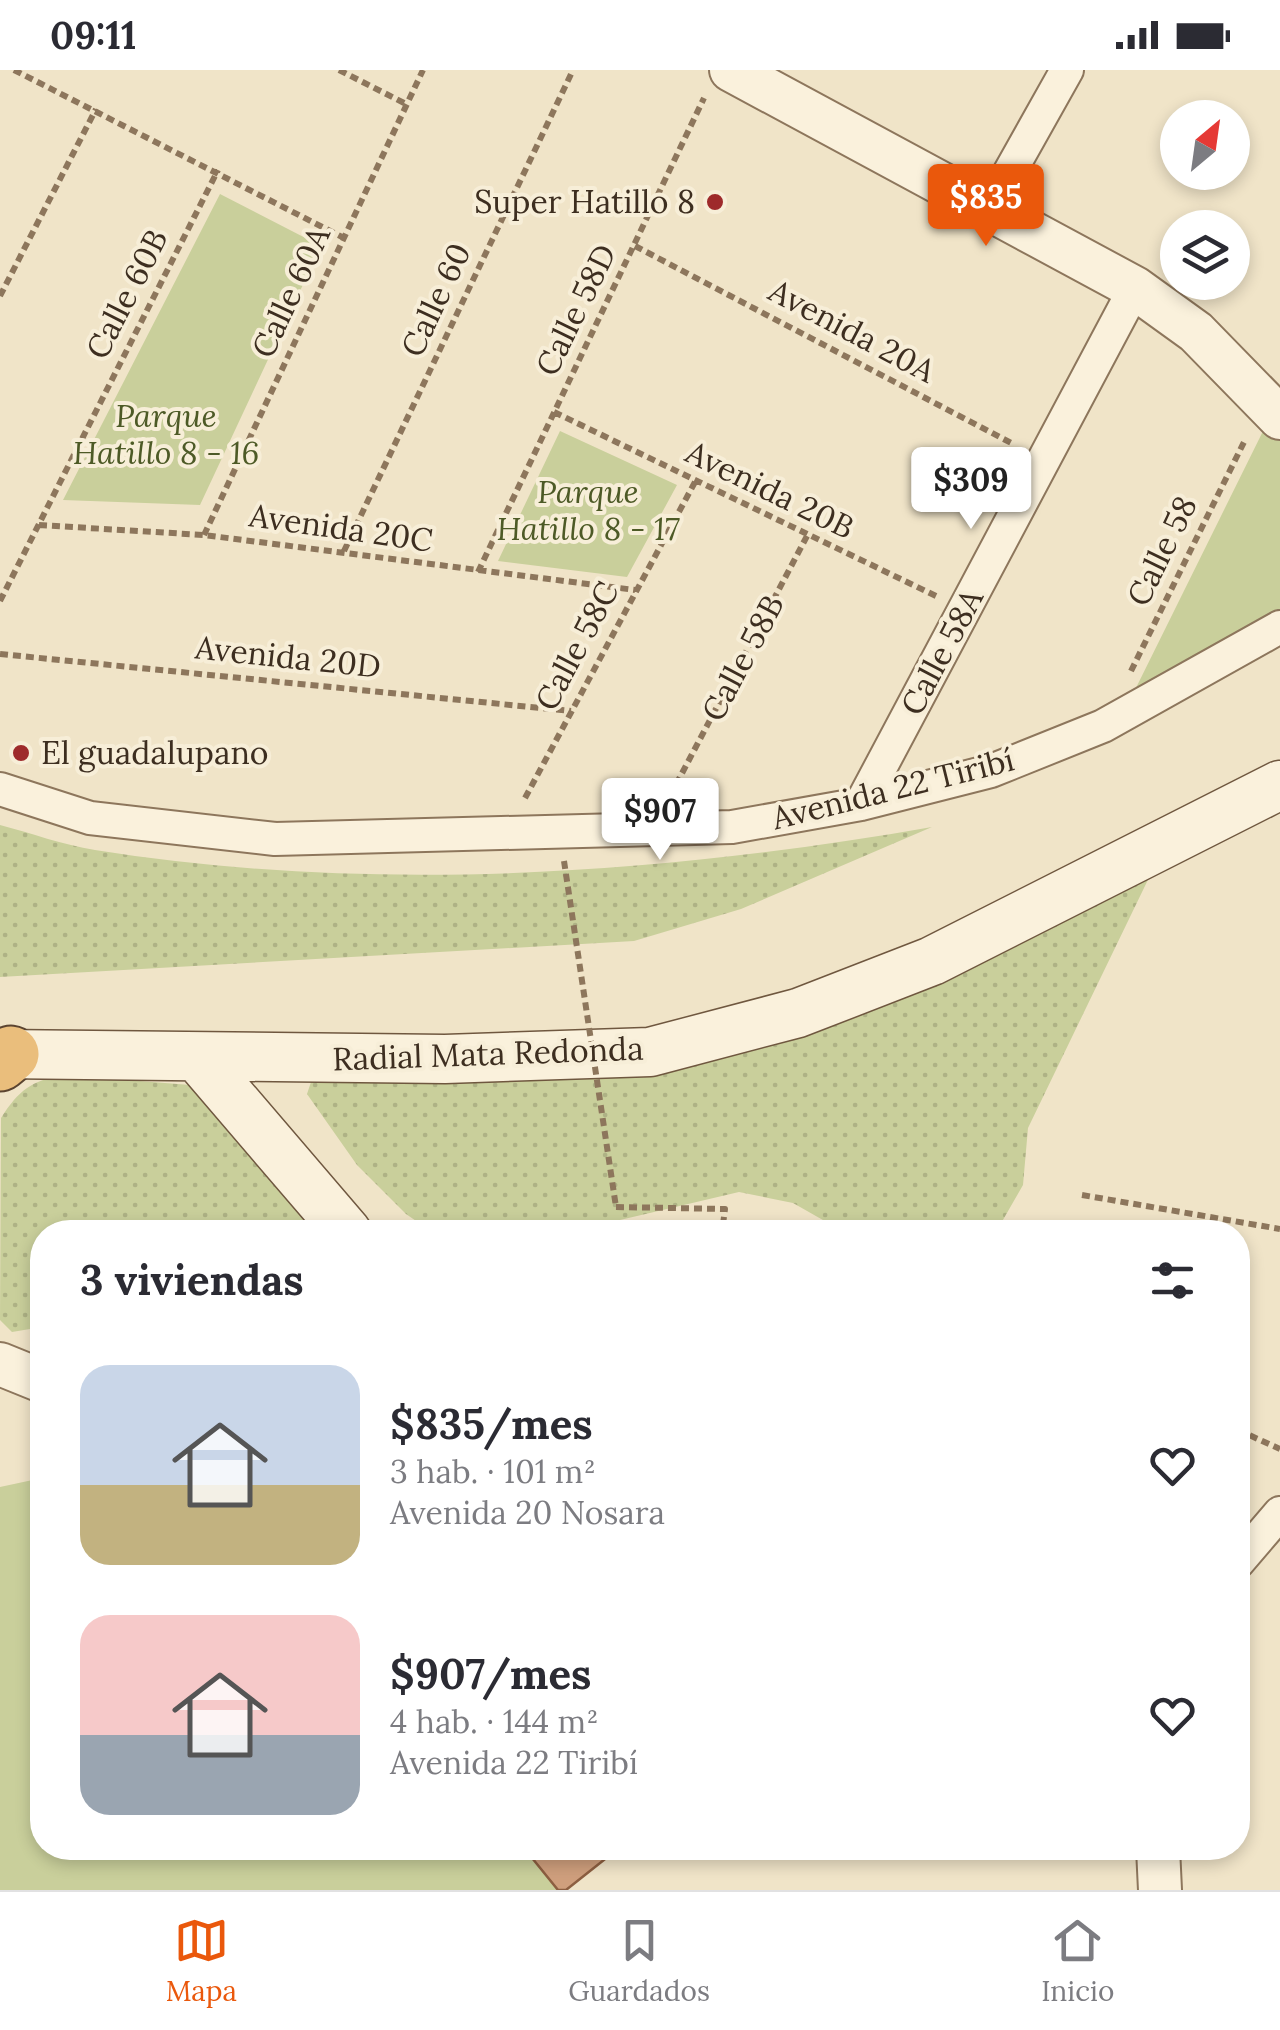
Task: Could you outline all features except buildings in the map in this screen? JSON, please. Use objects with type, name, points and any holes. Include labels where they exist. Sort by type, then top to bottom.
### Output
[{"type":"main road","name":"Radial Mata Redonda","points":[[4,1057],[445,1059],[650,1052],[798,1013],[932,962],[1280,785]]},
{"type":"main road","points":[[196,1057],[337,1220]]},
{"type":"street","points":[[989,210],[1067,70]]},
{"type":"street","points":[[720,79],[989,210],[1135,288],[1196,332],[1275,409]]},
{"type":"street","name":"Calle 58A","points":[[861,804],[1135,288]]},
{"type":"street","name":"Avenida 22 Tiribí","points":[[0,789],[90,818],[275,839],[506,836],[732,827],[861,804],[991,772],[1103,726],[1280,627]]},
{"type":"street","points":[[0,1364],[30,1376]]},
{"type":"street","points":[[0,1400],[30,1396]]},
{"type":"street","points":[[1250,1548],[1280,1513]]},
{"type":"street","points":[[1159,1860],[1160,1890]]},
{"type":"path","points":[[14,70],[218,170],[344,238]]},
{"type":"path","points":[[339,70],[406,104]]},
{"type":"path","name":"Calle 60A","points":[[204,535],[422,70]]},
{"type":"path","name":"Calle 60","points":[[344,551],[572,70]]},
{"type":"path","name":"Calle 58D","points":[[478,572],[720,79]]},
{"type":"path","points":[[0,296],[96,109]]},
{"type":"path","name":"Calle 60B","points":[[0,601],[218,170]]},
{"type":"path","name":"Avenida 20A","points":[[635,246],[1046,461]]},
{"type":"path","name":"Calle 58","points":[[1103,726],[1275,409]]},
{"type":"path","name":"Avenida 20B","points":[[554,412],[965,609]]},
{"type":"path","name":"Calle 58C","points":[[506,836],[695,482]]},
{"type":"path","name":"Avenida 20C","points":[[39,524],[204,535],[635,590]]},
{"type":"path","name":"Calle 58B","points":[[652,832],[807,536]]},
{"type":"path","name":"Avenida 20D","points":[[0,654],[570,710]]},
{"type":"path","points":[[564,862],[616,1208],[725,1209],[724,1220]]},
{"type":"path","points":[[1082,1194],[1229,1220]]},
{"type":"path","points":[[1250,1224],[1280,1229]]},
{"type":"path","points":[[1250,1435],[1280,1448]]},
{"type":"green space","name":"Parque Hatillo 8 - 16","points":[[220,194],[321,246],[200,505],[63,500]]},
{"type":"green space","points":[[1269,419],[1280,436],[1280,616],[1128,704]]},
{"type":"green space","name":"Parque Hatillo 8 - 17","points":[[560,431],[677,485],[627,577],[498,561]]},
{"type":"green space","points":[[0,825],[83,848],[199,864],[409,875],[620,867],[829,844],[932,827],[741,909],[634,941],[0,977]]},
{"type":"green space","points":[[1158,859],[1028,1128],[1023,1185],[1003,1220],[823,1220],[793,1203],[739,1192],[620,1220],[415,1220],[357,1165],[307,1094],[315,1070],[678,1049]]},
{"type":"green space","points":[[63,1075],[203,1086],[332,1220],[30,1220],[30,1329],[12,1332],[0,1320],[1,1118],[14,1100],[42,1080]]},
{"type":"green space","points":[[30,1481],[30,1860],[541,1860],[565,1890],[0,1890],[0,1487]]},
{"type":"place","name":"Super Hatillo 8","points":[[715,202]]},
{"type":"place","name":"El guadalupano","points":[[21,753]]}]
